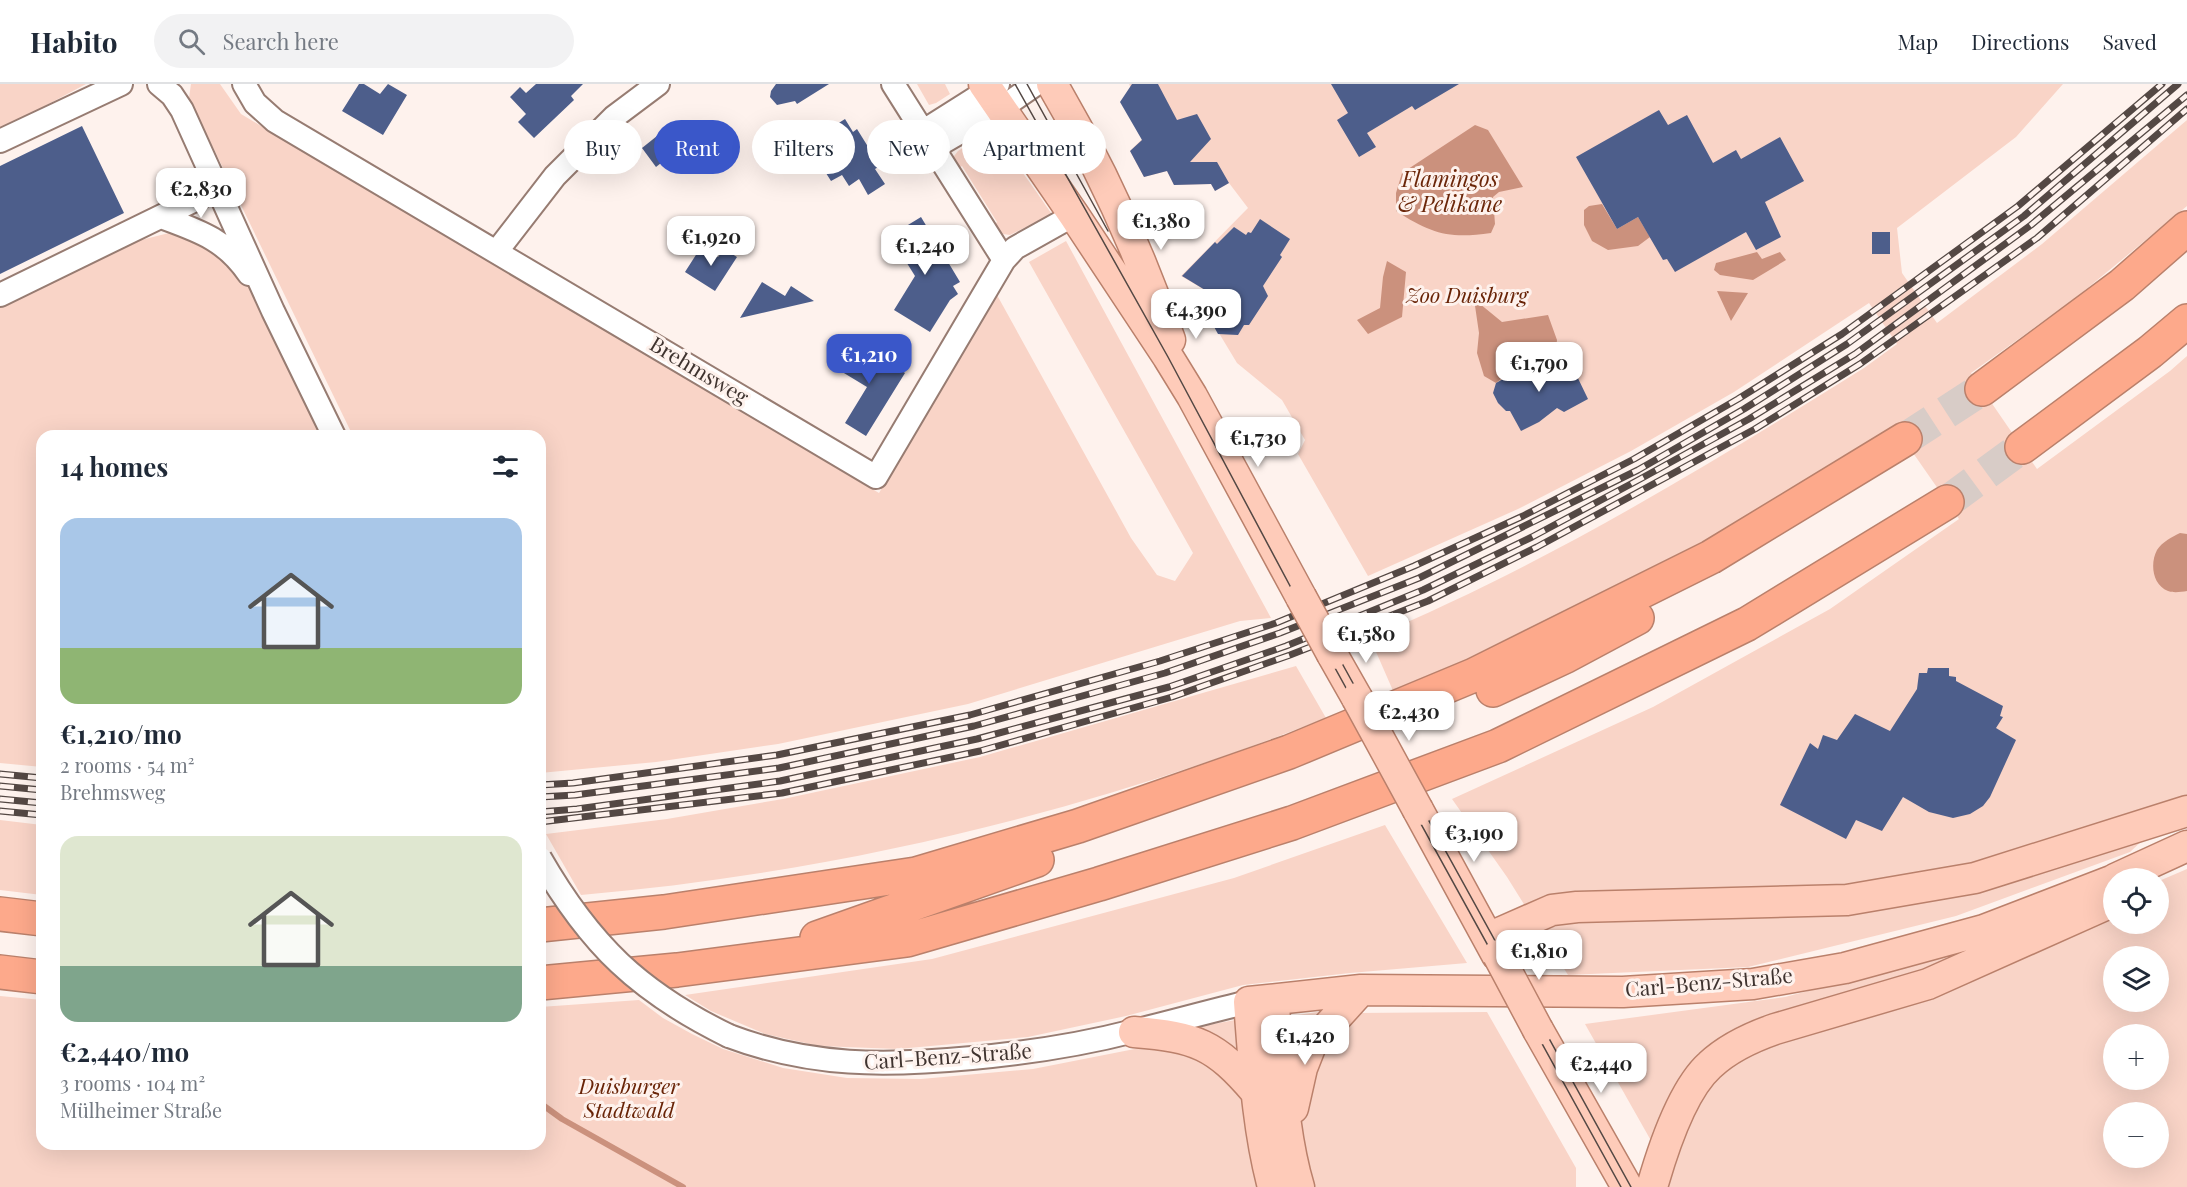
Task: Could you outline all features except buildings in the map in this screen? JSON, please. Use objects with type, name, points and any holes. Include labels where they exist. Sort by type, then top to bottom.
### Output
[{"type":"highway","points":[[2187,228],[2122,285],[1987,396],[2130,299],[2187,250]]},
{"type":"highway","points":[[2022,447],[2150,352],[2187,321]]},
{"type":"highway","points":[[546,924],[664,912],[916,874],[1078,826],[1256,764],[1474,675],[1711,557],[1910,447],[1717,575],[1566,656],[1475,698],[1297,773],[1148,821],[765,958]]},
{"type":"highway","points":[[546,982],[677,970],[907,940],[1099,884],[1292,823],[1498,746],[1747,624],[1947,502]]},
{"type":"highway","points":[[0,914],[36,918]]},
{"type":"highway","points":[[0,972],[36,976]]},
{"type":"main road","points":[[1052,84],[1122,220],[1156,300],[1192,396]]},
{"type":"main road","points":[[992,92],[1192,396],[1538,1030],[1629,1185],[1677,1116],[1694,1084],[1709,1065],[1754,1036],[1928,984],[2103,906]]},
{"type":"main road","points":[[1493,947],[1552,910],[1576,907],[1847,900],[1975,878],[2187,811]]},
{"type":"main road","name":"Carl-Benz-Straße","points":[[2138,868],[2187,846]]},
{"type":"main road","points":[[2167,868],[2187,855]]},
{"type":"main road","name":"Carl-Benz-Straße","points":[[1261,1001],[1361,990],[1623,992],[1753,984],[1845,968],[1984,930],[2103,883]]},
{"type":"main road","points":[[1288,1138],[1302,1068],[1311,1045],[1361,990]]},
{"type":"main road","points":[[1261,1001],[1257,1092],[1266,1157],[1273,1187]]},
{"type":"main road","points":[[1261,1001],[1292,1164],[1299,1187]]},
{"type":"main road","points":[[1134,1032],[1166,1034],[1190,1040],[1213,1050],[1235,1068],[1257,1092]]},
{"type":"street","points":[[0,141],[121,84]]},
{"type":"street","points":[[159,84],[177,102],[331,430]]},
{"type":"street","name":"Brehmsweg","points":[[243,84],[255,103],[275,121],[876,477],[1004,260],[1015,248],[1074,215]]},
{"type":"street","points":[[496,251],[555,176],[614,117],[658,84]]},
{"type":"street","points":[[893,84],[916,120]]},
{"type":"street","points":[[950,124],[992,92],[1036,84]]},
{"type":"street","points":[[950,174],[1004,260]]},
{"type":"street","points":[[0,295],[201,197],[216,184]]},
{"type":"street","points":[[161,217],[206,234],[224,246],[244,267],[273,310]]},
{"type":"street","name":"Carl-Benz-Straße","points":[[546,868],[583,925],[638,981],[694,1019],[729,1036],[756,1046],[806,1058],[843,1063],[921,1063],[1035,1052],[1134,1032],[1191,1015],[1261,1001]]},
{"type":"green space","points":[[0,84],[86,84],[0,130]]},
{"type":"green space","points":[[191,84],[220,84],[241,114],[879,493],[997,295],[1131,538],[1157,575],[1175,581],[1193,553],[1029,262],[1066,241],[1271,618],[1240,621],[968,704],[778,744],[656,762],[546,772],[546,430],[350,430],[189,98]]},
{"type":"green space","points":[[917,84],[945,84],[950,94],[929,105]]},
{"type":"green space","name":"Zoo Duisburg","points":[[1129,84],[2063,84],[2016,137],[1897,228],[1902,273],[1937,323],[2042,244],[2187,120],[2187,206],[2073,300],[1971,373],[2037,469],[2187,356],[2187,799],[2130,852],[1956,916],[1748,967],[1568,975],[1507,877],[1452,799],[1653,707],[1830,609],[1959,519],[1895,427],[1759,513],[1685,553],[1456,666],[1394,693],[1370,638],[1499,579],[1623,513],[1864,368],[1897,344],[1869,303],[1734,392],[1631,451],[1518,509],[1368,576],[1298,454],[1305,440],[1282,400],[1237,363],[1202,305],[1210,293],[1181,276],[1248,208],[1229,183],[1215,191],[1211,184],[1174,185],[1167,171],[1144,177],[1130,151],[1150,131]]},
{"type":"green space","points":[[962,148],[962,166],[956,169],[951,160]]},
{"type":"green space","points":[[967,174],[1023,174],[1052,214],[1010,235],[996,233],[992,227],[997,222]]},
{"type":"green space","points":[[169,233],[205,244],[230,262],[249,286],[319,430],[36,430],[36,766],[0,763],[0,306],[141,240]]},
{"type":"green space","points":[[1296,666],[1326,718],[1236,752],[1145,782],[1053,810],[960,834],[772,871],[676,885],[581,895],[546,834],[667,819],[783,799],[980,757]]},
{"type":"green space","points":[[0,820],[36,824],[36,894],[0,890]]},
{"type":"green space","points":[[1385,825],[1467,963],[1243,985],[1126,1016],[1028,1037],[898,1049],[819,1046],[765,1034],[711,1011],[685,995],[932,959],[1234,878]]},
{"type":"green space","points":[[2187,869],[2187,1187],[1668,1187],[1671,1176],[1585,1024],[1785,997],[2014,937],[2103,902],[2103,934],[2169,934],[2169,877]]},
{"type":"green space","name":"Duisburger Stadtwald","points":[[0,996],[36,999],[36,1150],[546,1150],[546,1007],[639,1000],[663,1018],[723,1049],[783,1068],[847,1078],[921,1079],[1033,1069],[1160,1044],[1206,1057],[1244,1101],[1263,1187],[0,1187]]},
{"type":"green space","points":[[1324,1011],[1292,1061],[1284,1017]]},
{"type":"green space","points":[[1487,1012],[1576,1168],[1576,1187],[1310,1187],[1299,1138],[1302,1114],[1322,1047],[1354,1013]]},
{"type":"green space","points":[[1241,1019],[1247,1065],[1194,1030],[1197,1027]]},
{"type":"water","name":"Flamingos & Pelikane","points":[[1475,125],[1488,130],[1523,187],[1499,192],[1493,197],[1495,224],[1491,233],[1452,235],[1441,233],[1420,225],[1396,211],[1396,193],[1402,173]]},
{"type":"water","points":[[1602,204],[1617,229],[1638,217],[1650,237],[1638,246],[1608,250],[1592,241],[1584,225],[1584,210],[1589,206]]},
{"type":"water","points":[[1757,252],[1762,259],[1780,252],[1786,260],[1753,280],[1720,275],[1714,270],[1716,263]]},
{"type":"water","points":[[1387,261],[1406,272],[1402,317],[1368,334],[1357,320],[1380,308]]},
{"type":"water","points":[[1717,291],[1748,293],[1731,321]]},
{"type":"water","points":[[1474,299],[1502,322],[1548,315],[1557,340],[1554,365],[1534,352],[1508,362],[1500,372],[1501,379],[1496,383],[1484,376],[1477,353],[1479,333]]},
{"type":"water","points":[[2180,533],[2187,534],[2187,591],[2172,592],[2159,584],[2153,567],[2159,547]]},
{"type":"waterway","points":[[546,1107],[562,1119],[683,1187]]},
{"type":"tunnel","points":[[1905,439],[1982,389]]},
{"type":"tunnel","points":[[1947,502],[2022,447]]},
{"type":"tram line","points":[[1015,84],[1168,357],[1297,599],[1621,1187]]},
{"type":"tram line","points":[[1027,84],[1108,231]]},
{"type":"tram line","points":[[1338,656],[1631,1187]]},
{"type":"railway","points":[[546,785],[573,783],[777,755],[970,715],[1160,661],[1276,623],[1414,566],[1523,516],[1634,459],[1738,399],[1842,334],[2018,206],[2162,84]]},
{"type":"railway","points":[[546,797],[575,795],[779,768],[974,726],[1165,673],[1280,633],[1419,578],[1638,470],[1744,409],[1847,344],[2024,216],[2178,84]]},
{"type":"railway","points":[[546,812],[780,781],[977,739],[1169,687],[1286,646],[1423,590],[1532,537],[1642,478],[1749,419],[1855,354],[2031,225],[2187,95]]},
{"type":"railway","points":[[546,821],[782,793],[980,751],[1172,697],[1290,655],[1428,601],[1537,547],[1755,429],[1860,364],[2037,238],[2187,109]]},
{"type":"railway","points":[[0,774],[36,777]]},
{"type":"railway","points":[[0,786],[36,789]]},
{"type":"railway","points":[[0,799],[36,802]]},
{"type":"railway","points":[[0,811],[36,814]]}]
